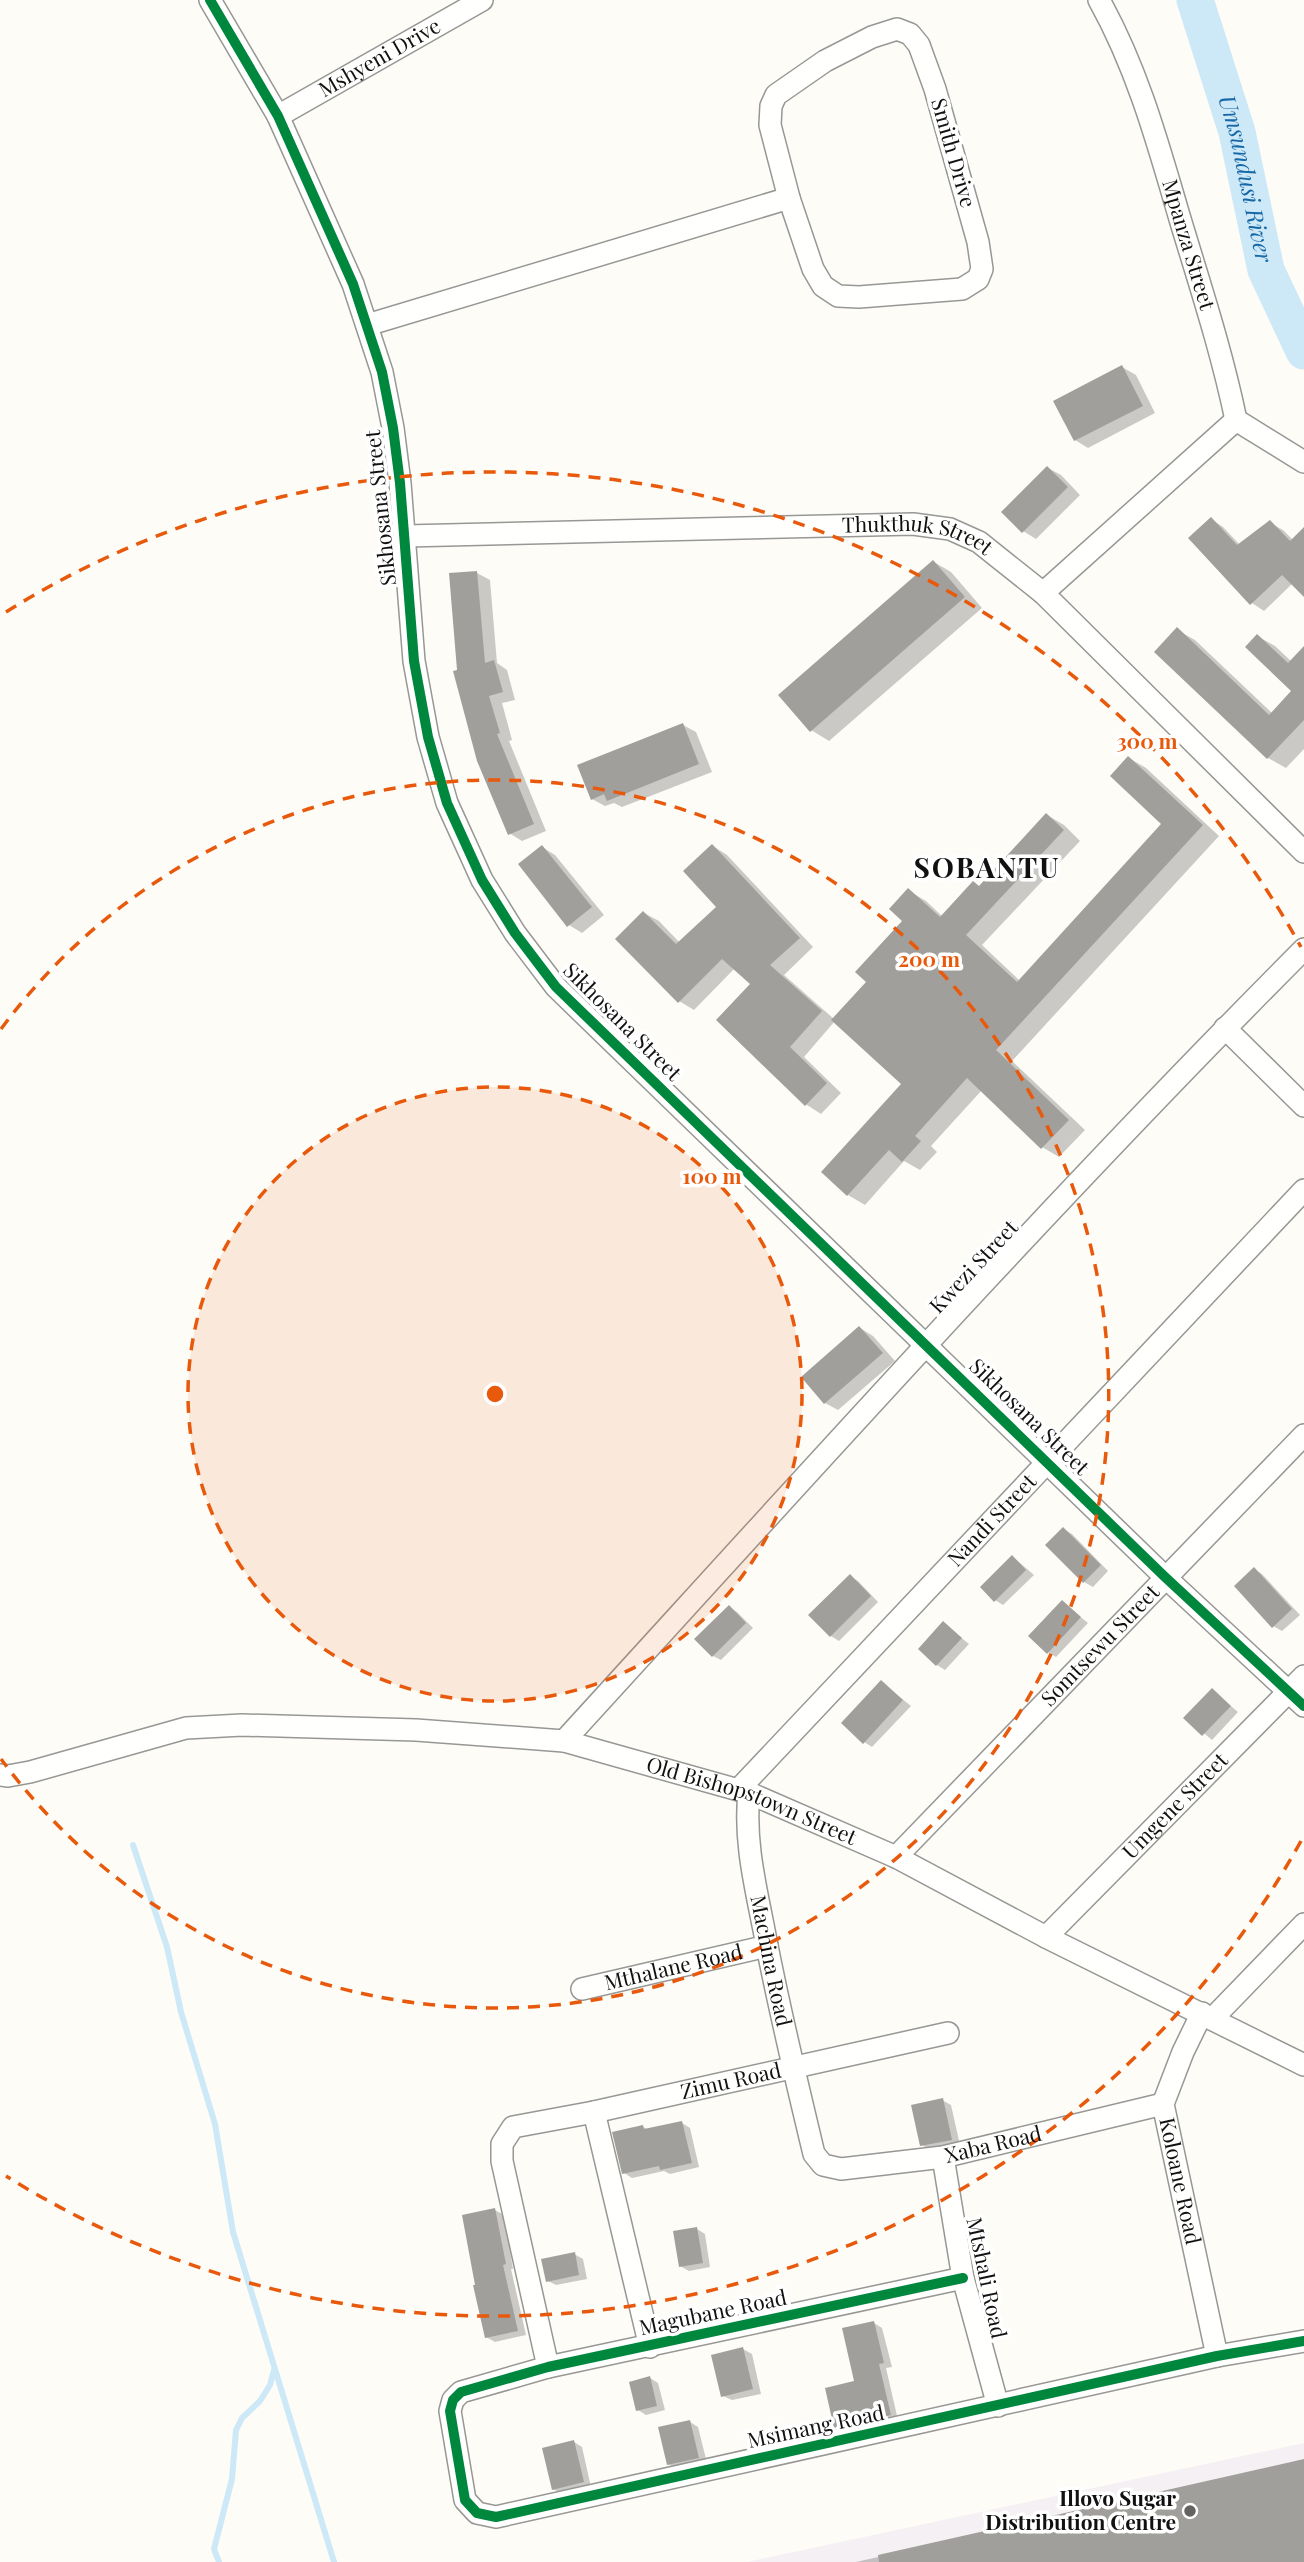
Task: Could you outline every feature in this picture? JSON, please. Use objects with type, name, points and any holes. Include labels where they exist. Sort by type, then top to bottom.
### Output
[{"type":"street","name":"Sikhosana Street","points":[[210,0],[278,116],[353,284],[367,325],[382,372],[393,428],[406,536],[414,661],[428,737],[447,803],[482,880],[515,933],[556,987],[1165,1577],[1296,1699]]},
{"type":"street","name":"Mshyeni Drive","points":[[278,116],[482,0]]},
{"type":"street","name":"Mpanza Street","points":[[1099,0],[1128,55],[1147,110],[1198,278],[1236,419]]},
{"type":"street","name":"Smith Drive","points":[[897,29],[910,34],[919,46],[935,89],[978,242],[982,269],[978,279],[962,289],[859,297],[838,296],[823,286],[813,269],[789,198],[771,125],[771,106],[776,95],[825,61],[872,37],[897,29]]},
{"type":"street","points":[[367,325],[789,198]]},
{"type":"street","points":[[1043,593],[1236,419],[1304,462]]},
{"type":"street","name":"Thukthuk Street","points":[[406,536],[913,524],[950,529],[979,542],[1043,593],[1304,852]]},
{"type":"street","name":"Kwezi Street","points":[[564,1741],[926,1345],[1225,1028],[1304,949]]},
{"type":"street","points":[[1225,1028],[1304,1106]]},
{"type":"street","name":"Nandi Street","points":[[744,1791],[1047,1461],[1304,1190]]},
{"type":"street","name":"Somtsewu Street","points":[[896,1857],[1304,1435]]},
{"type":"street","name":"Umgene Street","points":[[1046,1937],[1296,1699],[1304,1676]]},
{"type":"street","name":"Old Bishopstown Street","points":[[0,1775],[30,1773],[186,1728],[242,1725],[416,1730],[564,1741],[744,1791],[896,1857],[1046,1937],[1304,2065]]},
{"type":"street","name":"Machina Road","points":[[744,1791],[747,1842],[767,1946],[814,2154],[823,2165]]},
{"type":"street","name":"Koloane Road","points":[[1217,2356],[1163,2104],[1183,2053],[1208,2016],[1304,1924]]},
{"type":"street","name":"Mthalane Road","points":[[582,1989],[767,1946]]},
{"type":"street","name":"Zimu Road","points":[[548,2367],[502,2161],[502,2144],[513,2127],[594,2112],[948,2033]]},
{"type":"street","name":"Xaba Road","points":[[823,2165],[841,2169],[943,2157],[1163,2104]]},
{"type":"street","points":[[594,2112],[650,2347]]},
{"type":"street","name":"Mtshali Road","points":[[943,2157],[963,2278],[998,2406]]},
{"type":"street","name":"Magubane Road","points":[[472,2388],[548,2367],[963,2278]]},
{"type":"street","name":"Msimang Road","points":[[472,2388],[457,2395],[450,2411],[465,2500],[477,2513],[496,2517],[1217,2356],[1304,2341]]},
{"type":"shaded area","name":"Illovo Sugar Distribution Centre","points":[[1304,2443],[1304,2562],[747,2562]]},
{"type":"building","points":[[1122,365],[1143,406],[1074,441],[1053,401]]},
{"type":"building","points":[[1047,466],[1068,487],[1022,533],[1001,512]]},
{"type":"building","points":[[1211,517],[1237,545],[1270,520],[1290,541],[1304,527],[1304,597],[1282,575],[1250,605],[1188,538]]},
{"type":"building","points":[[933,560],[965,597],[810,732],[778,695]]},
{"type":"building","points":[[477,571],[485,663],[494,660],[503,692],[489,696],[500,733],[497,734],[534,824],[508,835],[477,761],[453,671],[457,670],[449,573]]},
{"type":"building","points":[[1177,627],[1269,715],[1291,691],[1245,647],[1257,634],[1288,663],[1304,646],[1304,720],[1267,759],[1154,652]]},
{"type":"building","points":[[683,723],[699,764],[607,801],[604,794],[591,800],[577,765]]},
{"type":"building","points":[[1128,756],[1203,825],[996,1050],[1069,1120],[1041,1149],[967,1078],[915,1136],[921,1141],[902,1162],[889,1150],[847,1196],[821,1172],[901,1084],[831,1020],[866,982],[855,972],[902,921],[889,909],[908,888],[940,917],[973,881],[979,886],[1046,813],[1064,830],[966,935],[1017,982],[1161,824],[1110,776]]},
{"type":"building","points":[[712,844],[800,938],[770,965],[822,1011],[790,1047],[827,1083],[805,1106],[716,1020],[750,984],[722,959],[678,1003],[615,939],[643,911],[676,944],[716,907],[683,871]]},
{"type":"building","points":[[542,845],[592,907],[567,927],[518,864]]},
{"type":"building","points":[[859,1326],[883,1353],[824,1404],[801,1377]]},
{"type":"building","points":[[1063,1527],[1101,1565],[1083,1583],[1045,1545]]},
{"type":"building","points":[[1012,1555],[1026,1570],[994,1602],[980,1587]]},
{"type":"building","points":[[1254,1567],[1292,1609],[1272,1628],[1234,1586]]},
{"type":"building","points":[[850,1574],[871,1596],[830,1637],[808,1615]]},
{"type":"building","points":[[1062,1600],[1081,1617],[1047,1654],[1028,1636]]},
{"type":"building","points":[[729,1605],[746,1623],[712,1657],[694,1639]]},
{"type":"building","points":[[943,1621],[962,1638],[936,1666],[918,1649]]},
{"type":"building","points":[[881,1680],[903,1700],[863,1744],[841,1723]]},
{"type":"building","points":[[1212,1688],[1231,1706],[1202,1736],[1183,1718]]},
{"type":"building","points":[[943,2098],[952,2140],[920,2146],[911,2105]]},
{"type":"building","points":[[682,2121],[692,2163],[660,2170],[659,2166],[622,2174],[612,2132],[643,2125],[644,2129]]},
{"type":"building","points":[[495,2208],[506,2264],[503,2265],[518,2331],[485,2338],[462,2215]]},
{"type":"building","points":[[697,2227],[703,2263],[679,2267],[673,2231]]},
{"type":"building","points":[[575,2252],[579,2275],[546,2282],[541,2259]]},
{"type":"building","points":[[874,2321],[884,2363],[879,2364],[891,2415],[834,2428],[825,2388],[854,2381],[842,2328]]},
{"type":"building","points":[[743,2347],[753,2389],[721,2397],[711,2355]]},
{"type":"building","points":[[650,2376],[657,2406],[636,2411],[629,2382]]},
{"type":"building","points":[[690,2420],[699,2458],[667,2465],[658,2427]]},
{"type":"building","points":[[574,2440],[584,2482],[552,2490],[542,2448]]},
{"type":"building","name":"Illovo Sugar Distribution Centre","points":[[1304,2459],[1304,2562],[879,2562],[878,2555]]},
{"type":"waterway","name":"Umsundusi River","points":[[1195,0],[1237,132],[1266,270],[1304,351]]},
{"type":"waterway","points":[[133,1845],[167,1947],[181,2012],[215,2124],[233,2232],[334,2562]]},
{"type":"waterway","points":[[219,2562],[214,2549],[232,2479],[236,2430],[242,2418],[260,2401],[270,2385],[274,2370]]},
{"type":"cycle path","points":[[210,0],[278,116],[353,284],[382,372],[400,483],[414,661],[428,737],[447,803],[482,880],[515,933],[556,987],[1165,1577],[1304,1706]]},
{"type":"cycle path","points":[[963,2278],[548,2367],[461,2392],[453,2400],[450,2411],[465,2500],[477,2513],[496,2517],[1217,2356],[1304,2341]]},
{"type":"place","name":"Illovo Sugar Distribution Centre","points":[[1190,2511]]},
{"type":"district","name":"SOBANTU","points":[[987,868]]}]
